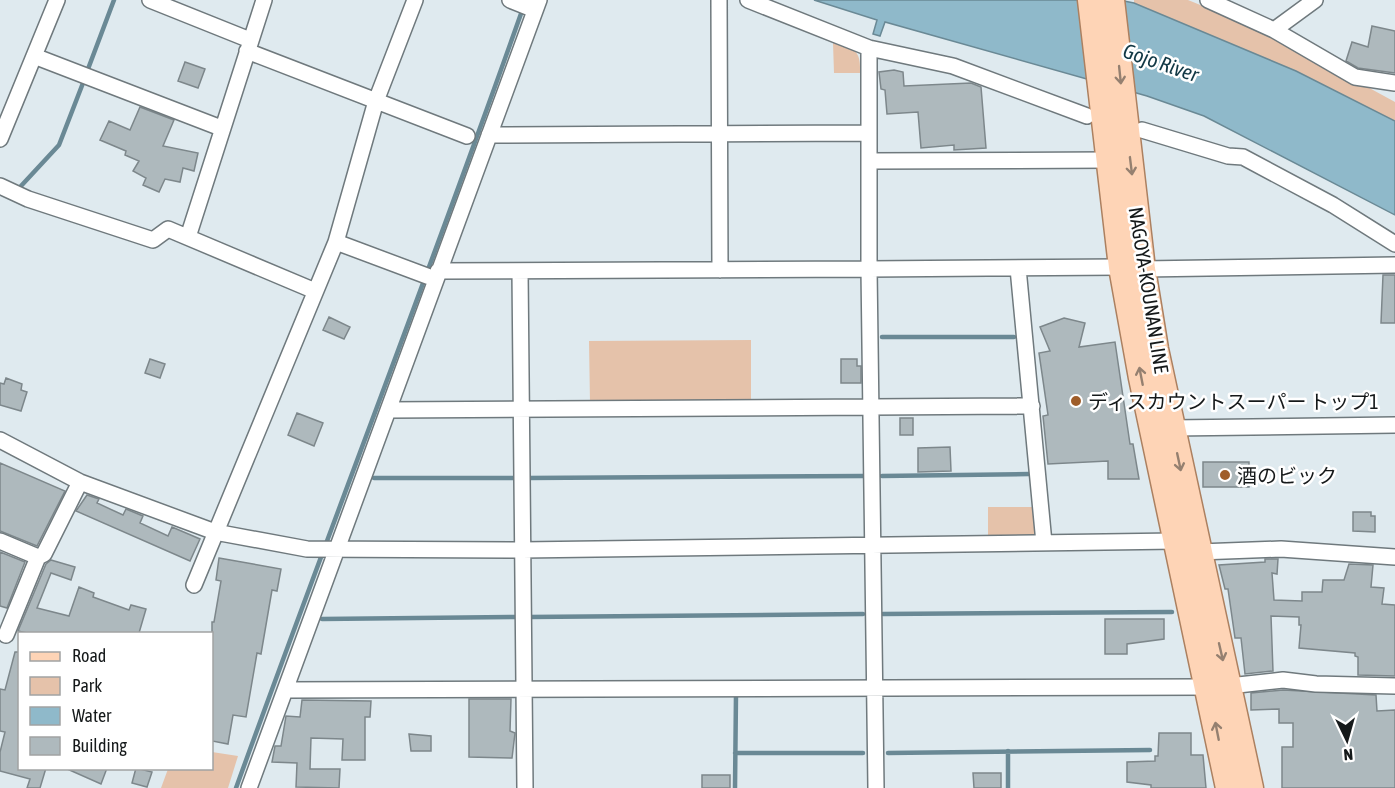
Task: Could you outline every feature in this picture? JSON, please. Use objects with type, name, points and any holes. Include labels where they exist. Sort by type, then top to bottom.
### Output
[{"type":"main road","name":"NAGOYA-KOUNAN LINE","points":[[1090,0],[1116,114],[1109,160],[1199,552],[1218,686],[1228,788]]},
{"type":"main road","name":"NAGOYA-KOUNAN LINE","points":[[1112,0],[1116,114],[1141,378],[1176,541],[1218,686],[1251,788]]},
{"type":"street","points":[[0,139],[57,0]]},
{"type":"street","points":[[150,0],[376,101],[467,136]]},
{"type":"street","points":[[188,237],[221,128],[264,0]]},
{"type":"street","points":[[194,585],[336,242],[376,101],[415,0]]},
{"type":"street","points":[[719,0],[720,270]]},
{"type":"street","points":[[748,0],[869,48],[953,66],[1229,148],[1333,205],[1395,244]]},
{"type":"street","points":[[1208,0],[1274,30],[1355,77],[1395,83]]},
{"type":"street","points":[[1274,30],[1315,0]]},
{"type":"street","points":[[249,788],[286,690],[328,550],[388,410],[537,5],[515,2]]},
{"type":"street","points":[[869,48],[869,269],[873,407],[876,788]]},
{"type":"street","points":[[34,56],[221,128]]},
{"type":"street","points":[[1116,114],[1242,157]]},
{"type":"street","points":[[489,135],[869,133]]},
{"type":"street","points":[[870,161],[1109,160]]},
{"type":"street","points":[[0,186],[28,199],[153,240],[168,229],[315,291]]},
{"type":"street","points":[[336,242],[418,273],[437,275],[519,271],[1395,265]]},
{"type":"street","points":[[1018,268],[1044,543]]},
{"type":"street","points":[[519,271],[525,788]]},
{"type":"street","points":[[388,410],[1032,406]]},
{"type":"street","points":[[1172,428],[1395,426]]},
{"type":"street","points":[[0,440],[80,482],[215,532],[328,550],[522,550],[1176,541]]},
{"type":"street","points":[[0,541],[38,556],[44,554],[80,482]]},
{"type":"street","points":[[1199,552],[1281,549],[1395,557]]},
{"type":"street","points":[[9,636],[38,556]]},
{"type":"street","points":[[286,690],[1218,686],[1283,680],[1316,684],[1395,686]]},
{"type":"green space","points":[[1134,0],[1188,0],[1267,32],[1395,102],[1395,121],[1296,71],[1134,3]]},
{"type":"green space","points":[[833,43],[855,51],[859,59],[860,73],[834,73]]},
{"type":"green space","points":[[751,340],[751,402],[590,403],[589,341]]},
{"type":"green space","points":[[988,507],[1035,507],[1036,537],[988,540]]},
{"type":"green space","points":[[213,752],[238,756],[228,788],[161,788],[168,770],[213,770]]},
{"type":"water","name":"Gojo River","points":[[814,0],[1119,0],[1134,3],[1296,71],[1395,121],[1395,215],[1204,116],[1147,96],[885,22],[880,36],[873,34],[877,20]]},
{"type":"building","points":[[1372,26],[1395,31],[1395,73],[1358,68],[1346,61],[1352,42],[1368,47]]},
{"type":"building","points":[[185,62],[205,69],[198,88],[178,81]]},
{"type":"building","points":[[894,70],[903,72],[904,86],[971,83],[981,87],[986,148],[954,150],[954,145],[921,148],[918,112],[887,114],[885,90],[881,89],[879,72]]},
{"type":"building","points":[[140,107],[174,120],[163,146],[198,153],[194,171],[183,168],[180,182],[165,179],[159,192],[143,185],[146,178],[133,171],[139,161],[125,155],[126,151],[100,140],[109,121],[130,130]]},
{"type":"building","points":[[1383,275],[1395,275],[1395,323],[1381,323]]},
{"type":"building","points":[[329,317],[350,327],[344,339],[323,330]]},
{"type":"building","points":[[1064,318],[1085,323],[1079,347],[1115,342],[1130,444],[1133,444],[1139,479],[1108,479],[1108,461],[1048,464],[1043,416],[1048,415],[1039,353],[1050,351],[1040,327]]},
{"type":"building","points":[[150,359],[165,364],[160,378],[145,373]]},
{"type":"building","points":[[841,359],[857,359],[857,366],[861,366],[861,383],[841,383]]},
{"type":"building","points":[[6,378],[22,384],[21,390],[27,392],[21,411],[0,405],[0,383],[4,384]]},
{"type":"building","points":[[297,413],[323,423],[314,446],[288,435]]},
{"type":"building","points":[[900,418],[913,418],[913,435],[900,435]]},
{"type":"building","points":[[950,447],[951,471],[918,472],[918,448]]},
{"type":"building","points":[[1203,462],[1249,462],[1249,487],[1203,487]]},
{"type":"building","points":[[0,463],[65,491],[37,546],[0,531]]},
{"type":"building","points":[[87,495],[99,499],[97,503],[123,515],[126,509],[143,516],[140,523],[168,536],[172,527],[200,539],[190,561],[76,511]]},
{"type":"building","points":[[1353,512],[1371,512],[1371,516],[1375,516],[1375,532],[1353,531]]},
{"type":"building","points":[[0,552],[25,562],[7,608],[0,606]]},
{"type":"building","points":[[219,558],[281,569],[277,591],[272,590],[261,654],[257,653],[246,717],[233,715],[228,744],[213,741],[212,622],[214,622],[221,581],[216,580]]},
{"type":"building","points":[[1265,559],[1278,559],[1277,574],[1272,573],[1274,600],[1302,601],[1302,592],[1322,592],[1323,580],[1344,580],[1349,564],[1373,565],[1371,587],[1384,588],[1382,604],[1395,605],[1395,676],[1358,675],[1358,657],[1355,653],[1299,648],[1301,625],[1299,625],[1299,617],[1271,616],[1273,671],[1245,674],[1241,638],[1235,638],[1228,589],[1225,589],[1219,565],[1265,562]]},
{"type":"building","points":[[51,560],[75,567],[71,580],[51,573],[37,608],[69,616],[79,587],[94,593],[93,597],[129,610],[131,605],[146,609],[139,632],[18,631],[46,564]]},
{"type":"building","points":[[1105,619],[1164,619],[1164,639],[1127,644],[1127,654],[1105,654]]},
{"type":"building","points":[[15,652],[18,652],[18,770],[45,770],[40,788],[27,788],[30,779],[0,771],[0,752],[5,732],[0,731],[0,689],[5,690]]},
{"type":"building","points":[[1283,690],[1376,695],[1377,711],[1395,710],[1395,788],[1282,788],[1282,747],[1293,747],[1293,723],[1279,723],[1279,709],[1251,710],[1251,693]]},
{"type":"building","points":[[469,699],[511,699],[510,731],[515,733],[512,758],[469,757]]},
{"type":"building","points":[[302,700],[371,701],[370,717],[365,717],[365,760],[342,760],[343,739],[311,738],[310,769],[340,769],[339,788],[296,787],[297,763],[272,762],[275,746],[281,746],[286,716],[300,717]]},
{"type":"building","points":[[1159,733],[1191,733],[1191,755],[1203,755],[1206,788],[1151,788],[1151,785],[1127,782],[1127,762],[1155,761],[1155,756],[1158,756]]},
{"type":"building","points":[[409,734],[431,736],[431,751],[411,751]]},
{"type":"building","points":[[70,770],[106,770],[101,784]]},
{"type":"building","points":[[135,770],[152,772],[147,787],[132,783]]},
{"type":"building","points":[[973,773],[1001,773],[1001,788],[974,788]]},
{"type":"building","points":[[702,775],[730,775],[730,788],[702,788]]},
{"type":"waterway","points":[[88,69],[114,0]]},
{"type":"waterway","points":[[236,788],[523,8]]},
{"type":"waterway","points":[[21,186],[59,145],[83,83]]},
{"type":"waterway","points":[[882,337],[1014,337]]},
{"type":"waterway","points":[[882,476],[1029,474]]},
{"type":"waterway","points":[[528,478],[863,476]]},
{"type":"waterway","points":[[374,478],[515,478]]},
{"type":"waterway","points":[[883,614],[1172,612]]},
{"type":"waterway","points":[[529,617],[863,614]]},
{"type":"waterway","points":[[322,619],[515,617]]},
{"type":"waterway","points":[[735,788],[736,694]]},
{"type":"waterway","points":[[888,753],[1150,750]]},
{"type":"waterway","points":[[1008,751],[1008,788]]},
{"type":"waterway","points":[[735,753],[863,753]]},
{"type":"place","name":"ディスカウントスーパー トップ1","points":[[1076,401]]},
{"type":"place","name":"酒のビック","points":[[1225,475]]}]
